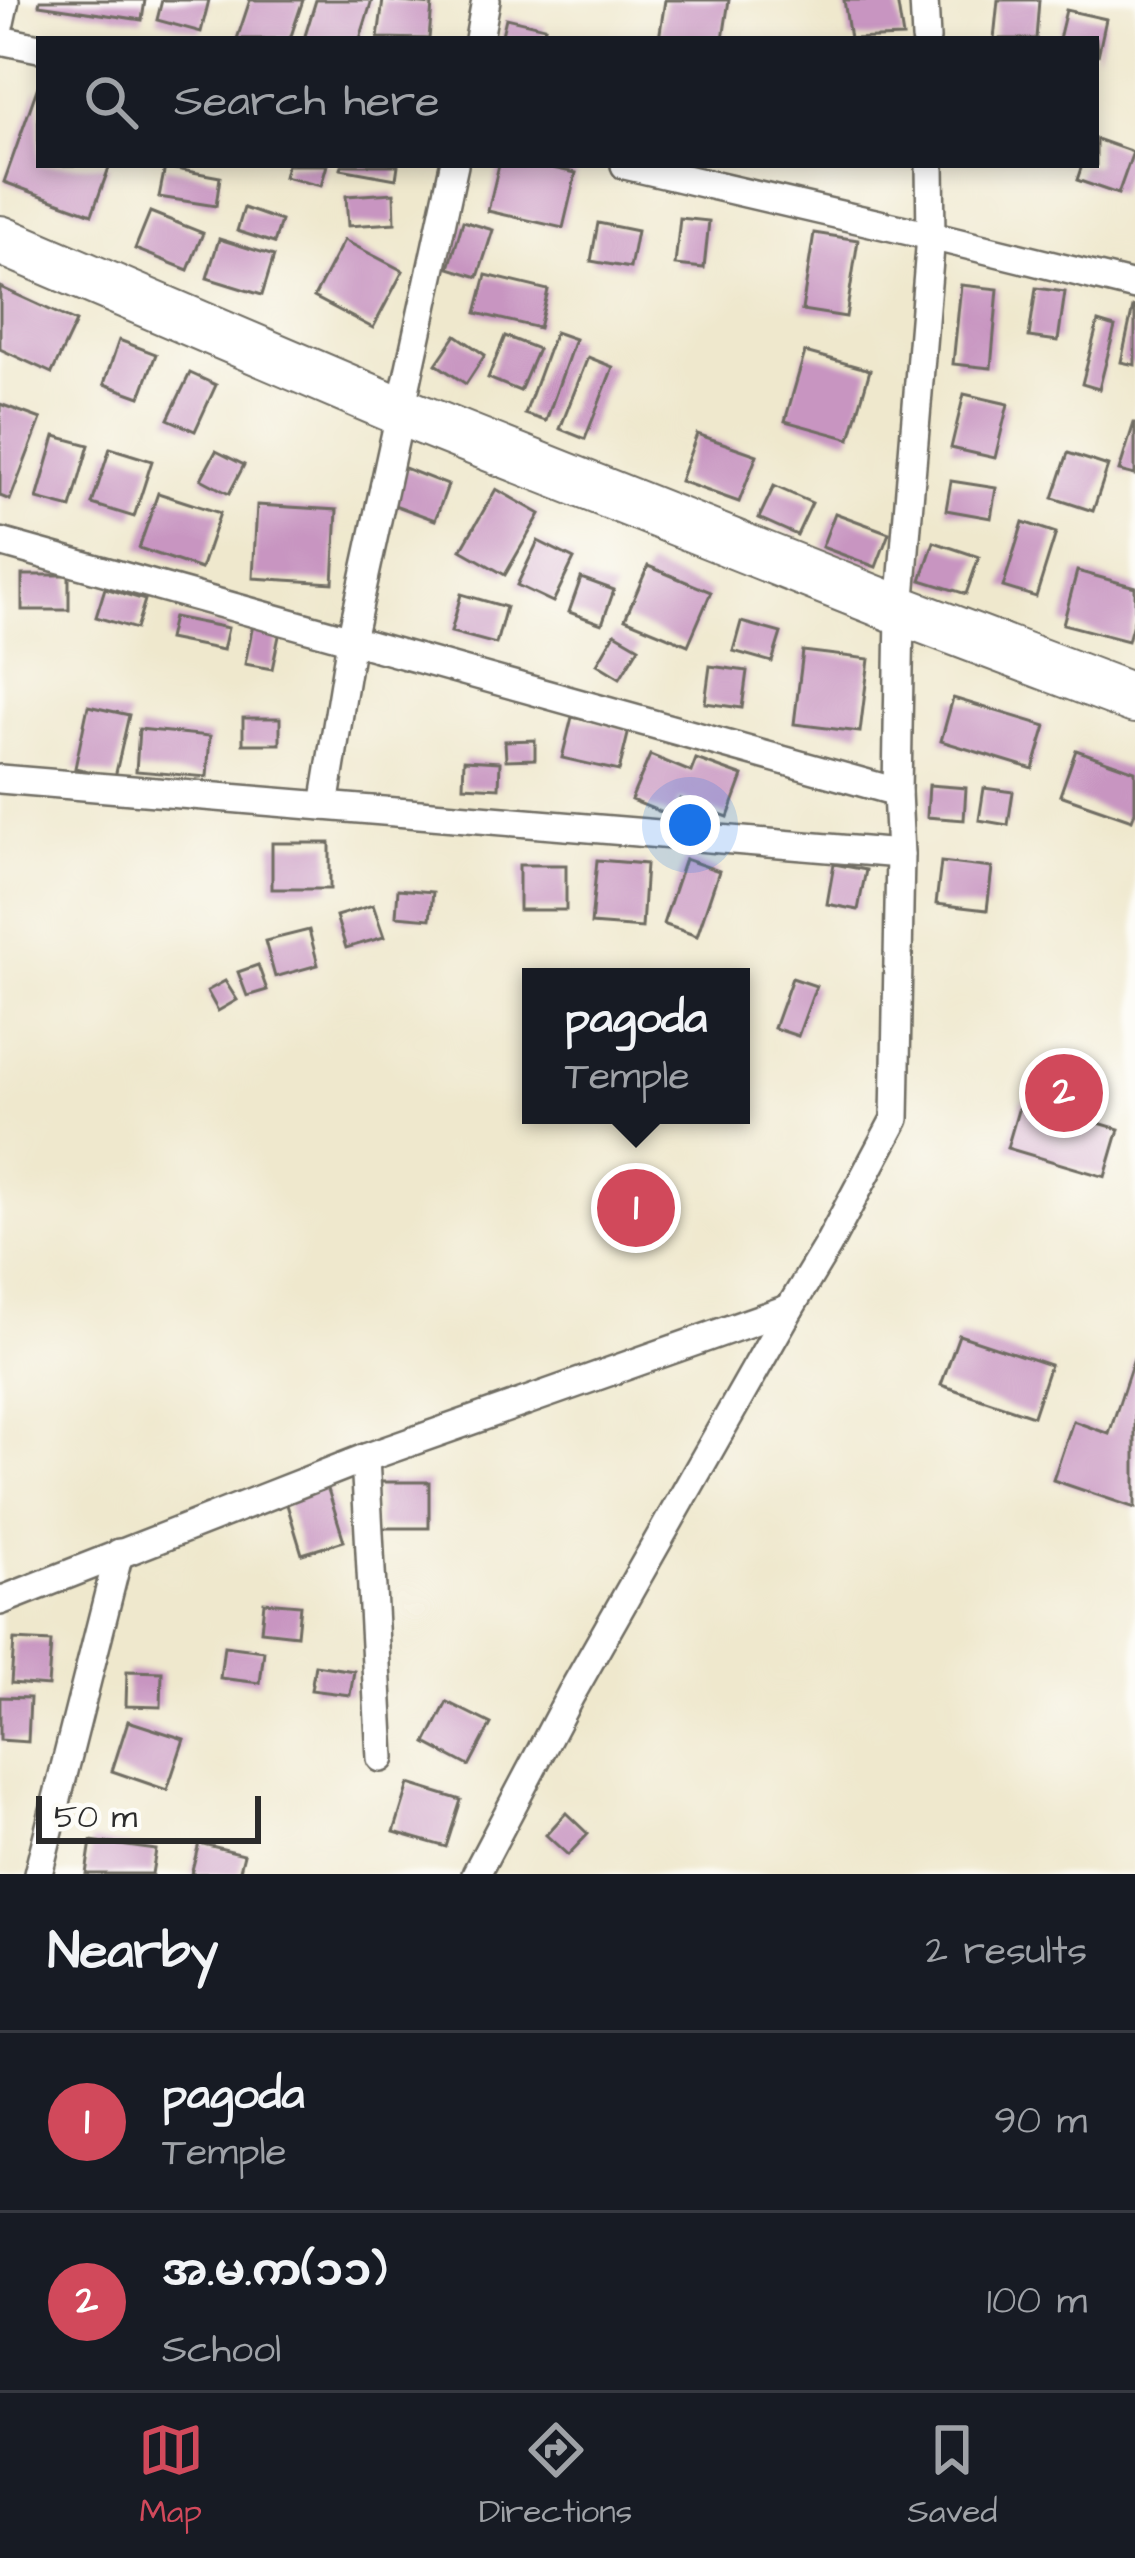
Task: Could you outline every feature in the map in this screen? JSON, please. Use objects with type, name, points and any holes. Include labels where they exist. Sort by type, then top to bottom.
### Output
[{"type":"highway","points":[[0,240],[400,411],[1135,699]]},
{"type":"street","points":[[0,23],[5,0]]},
{"type":"street","points":[[480,36],[486,0]]},
{"type":"street","points":[[924,0],[926,36]]},
{"type":"street","points":[[0,40],[36,46]]},
{"type":"street","points":[[324,806],[351,640],[453,168]]},
{"type":"street","points":[[638,168],[1135,286]]},
{"type":"street","points":[[476,1874],[571,1694],[828,1246],[895,1119],[900,610],[931,236],[930,168]]},
{"type":"street","points":[[0,542],[897,793]]},
{"type":"street","points":[[0,779],[900,854]]},
{"type":"street","points":[[0,1600],[365,1458],[790,1308]]},
{"type":"street","points":[[365,1458],[381,1758]]},
{"type":"street","points":[[38,1874],[119,1553]]},
{"type":"building","points":[[40,0],[145,0],[142,20],[39,5]]},
{"type":"building","points":[[162,0],[209,0],[201,32],[157,20]]},
{"type":"building","points":[[250,0],[303,0],[291,36],[238,36]]},
{"type":"building","points":[[316,0],[372,0],[361,36],[305,36]]},
{"type":"building","points":[[383,0],[432,5],[429,36],[378,36]]},
{"type":"building","points":[[665,0],[729,0],[723,36],[659,36]]},
{"type":"building","points":[[844,0],[897,0],[903,36],[850,36]]},
{"type":"building","points":[[998,0],[1039,0],[1036,36],[994,36]]},
{"type":"building","points":[[1066,10],[1106,19],[1099,51],[1099,36],[1060,36]]},
{"type":"building","points":[[506,18],[545,27],[543,36],[502,36]]},
{"type":"building","points":[[36,92],[36,168],[109,168],[92,214],[4,182]]},
{"type":"building","points":[[1099,140],[1133,152],[1118,194],[1077,180],[1081,168],[1099,168]]},
{"type":"building","points":[[165,168],[220,177],[216,206],[159,197]]},
{"type":"building","points":[[286,168],[326,168],[321,186],[284,177]]},
{"type":"building","points":[[341,168],[398,168],[396,179]]},
{"type":"building","points":[[498,168],[576,173],[563,228],[488,211]]},
{"type":"building","points":[[394,193],[395,223],[348,226],[346,196]]},
{"type":"building","points":[[244,208],[281,221],[274,243],[237,231]]},
{"type":"building","points":[[150,212],[203,233],[188,270],[135,249]]},
{"type":"building","points":[[680,218],[709,221],[704,268],[675,265]]},
{"type":"building","points":[[463,221],[493,230],[478,277],[449,268]]},
{"type":"building","points":[[598,223],[637,231],[630,268],[591,261]]},
{"type":"building","points":[[814,233],[858,240],[846,317],[802,310]]},
{"type":"building","points":[[219,239],[274,256],[262,295],[207,278]]},
{"type":"building","points":[[344,240],[403,271],[373,328],[314,297]]},
{"type":"building","points":[[486,275],[548,290],[539,328],[476,313]]},
{"type":"building","points":[[961,285],[998,289],[991,368],[953,364]]},
{"type":"building","points":[[0,287],[76,322],[52,373],[0,349]]},
{"type":"building","points":[[1036,288],[1065,292],[1058,341],[1029,337]]},
{"type":"building","points":[[1135,307],[1135,365],[1121,362]]},
{"type":"building","points":[[1098,322],[1115,327],[1099,389],[1082,384]]},
{"type":"building","points":[[555,332],[575,339],[546,421],[525,414]]},
{"type":"building","points":[[456,335],[485,355],[466,384],[436,364]]},
{"type":"building","points":[[505,336],[538,349],[520,391],[488,378]]},
{"type":"building","points":[[119,340],[156,354],[140,397],[104,384]]},
{"type":"building","points":[[805,352],[870,370],[850,439],[785,421]]},
{"type":"building","points":[[588,357],[613,367],[585,439],[560,429]]},
{"type":"building","points":[[190,373],[216,385],[195,431],[168,419]]},
{"type":"building","points":[[964,394],[1008,404],[995,458],[951,448]]},
{"type":"building","points":[[0,404],[41,419],[10,500],[0,496]]},
{"type":"building","points":[[1135,423],[1135,475],[1119,471]]},
{"type":"building","points":[[697,434],[757,455],[739,502],[680,481]]},
{"type":"building","points":[[55,436],[89,445],[71,508],[37,499]]},
{"type":"building","points":[[110,448],[152,461],[134,517],[92,504]]},
{"type":"building","points":[[216,451],[244,465],[229,494],[201,479]]},
{"type":"building","points":[[1068,453],[1108,466],[1093,511],[1053,498]]},
{"type":"building","points":[[402,467],[448,485],[435,520],[389,503]]},
{"type":"building","points":[[951,481],[996,488],[991,518],[946,510]]},
{"type":"building","points":[[774,486],[812,503],[797,535],[759,518]]},
{"type":"building","points":[[496,489],[540,514],[505,575],[461,550]]},
{"type":"building","points":[[158,493],[220,513],[201,569],[139,548]]},
{"type":"building","points":[[257,505],[337,510],[333,583],[253,578]]},
{"type":"building","points":[[835,513],[889,533],[876,567],[822,547]]},
{"type":"building","points":[[1023,522],[1056,533],[1036,597],[1003,587]]},
{"type":"building","points":[[538,541],[574,559],[553,602],[517,585]]},
{"type":"building","points":[[934,542],[979,557],[966,594],[921,580]]},
{"type":"building","points":[[648,566],[711,592],[688,645],[625,619]]},
{"type":"building","points":[[1077,571],[1135,587],[1135,616],[1128,641],[1063,624]]},
{"type":"building","points":[[22,575],[69,575],[69,610],[22,610]]},
{"type":"building","points":[[581,578],[614,590],[602,624],[569,612]]},
{"type":"building","points":[[105,588],[145,600],[136,629],[96,617]]},
{"type":"building","points":[[461,594],[506,607],[496,644],[451,632]]},
{"type":"building","points":[[173,617],[228,628],[223,650],[168,639]]},
{"type":"building","points":[[741,622],[781,633],[772,662],[733,651]]},
{"type":"building","points":[[253,625],[280,631],[272,669],[245,664]]},
{"type":"building","points":[[615,633],[639,647],[620,678],[597,664]]},
{"type":"building","points":[[803,651],[869,659],[860,732],[794,724]]},
{"type":"building","points":[[710,666],[747,671],[742,708],[705,703]]},
{"type":"building","points":[[953,698],[1046,726],[1033,769],[941,741]]},
{"type":"building","points":[[88,706],[129,715],[115,777],[75,768]]},
{"type":"building","points":[[572,717],[629,730],[619,771],[562,758]]},
{"type":"building","points":[[243,718],[280,718],[280,744],[243,744]]},
{"type":"building","points":[[139,729],[210,736],[207,777],[136,771]]},
{"type":"building","points":[[535,740],[535,759],[506,760],[505,741]]},
{"type":"building","points":[[1076,750],[1135,771],[1132,820],[1060,795]]},
{"type":"building","points":[[650,755],[691,772],[696,759],[743,776],[728,817],[680,799],[673,817],[631,800]]},
{"type":"building","points":[[464,760],[500,762],[499,788],[463,786]]},
{"type":"building","points":[[929,785],[966,788],[964,820],[927,817]]},
{"type":"building","points":[[984,788],[1013,792],[1008,825],[979,820]]},
{"type":"building","points":[[272,843],[330,843],[330,889],[272,889]]},
{"type":"building","points":[[685,859],[719,871],[697,936],[663,924]]},
{"type":"building","points":[[597,860],[646,864],[642,928],[591,924]]},
{"type":"building","points":[[941,862],[992,868],[987,910],[936,904]]},
{"type":"building","points":[[834,864],[866,870],[858,910],[827,904]]},
{"type":"building","points":[[519,865],[566,865],[566,910],[519,910]]},
{"type":"building","points":[[398,889],[433,892],[430,919],[396,916]]},
{"type":"building","points":[[373,905],[384,937],[346,948],[336,916]]},
{"type":"building","points":[[309,930],[318,965],[275,977],[265,941]]},
{"type":"building","points":[[258,965],[267,990],[247,996],[238,972]]},
{"type":"building","points":[[792,978],[816,986],[798,1036],[774,1028]]},
{"type":"building","points":[[225,981],[237,1000],[218,1011],[207,991]]},
{"type":"building","points":[[1021,1100],[1119,1129],[1105,1177],[1007,1148]]},
{"type":"building","points":[[959,1335],[1050,1365],[1033,1416],[941,1385]]},
{"type":"building","points":[[1134,1358],[1135,1508],[1053,1480],[1073,1421],[1109,1434]]},
{"type":"building","points":[[378,1482],[429,1482],[429,1528],[378,1528]]},
{"type":"building","points":[[327,1486],[344,1541],[302,1554],[285,1498]]},
{"type":"building","points":[[264,1602],[300,1605],[297,1635],[261,1631]]},
{"type":"building","points":[[14,1640],[51,1642],[48,1686],[11,1683]]},
{"type":"building","points":[[224,1646],[264,1651],[260,1683],[220,1678]]},
{"type":"building","points":[[315,1665],[354,1671],[350,1695],[311,1690]]},
{"type":"building","points":[[127,1671],[162,1672],[161,1707],[126,1706]]},
{"type":"building","points":[[0,1697],[30,1698],[28,1742],[0,1740]]},
{"type":"building","points":[[447,1702],[491,1724],[469,1766],[426,1743]]},
{"type":"building","points":[[128,1721],[184,1739],[167,1790],[112,1771]]},
{"type":"building","points":[[409,1784],[461,1800],[446,1847],[394,1832]]},
{"type":"building","points":[[566,1813],[588,1834],[568,1855],[546,1835]]},
{"type":"building","points":[[91,1841],[156,1850],[152,1874],[86,1874]]},
{"type":"building","points":[[199,1843],[244,1854],[239,1874],[191,1874]]},
{"type":"place","name":"အ.မ.က(၁၁)","points":[[1064,1093]]},
{"type":"place","name":"pagoda","points":[[636,1208]]}]
